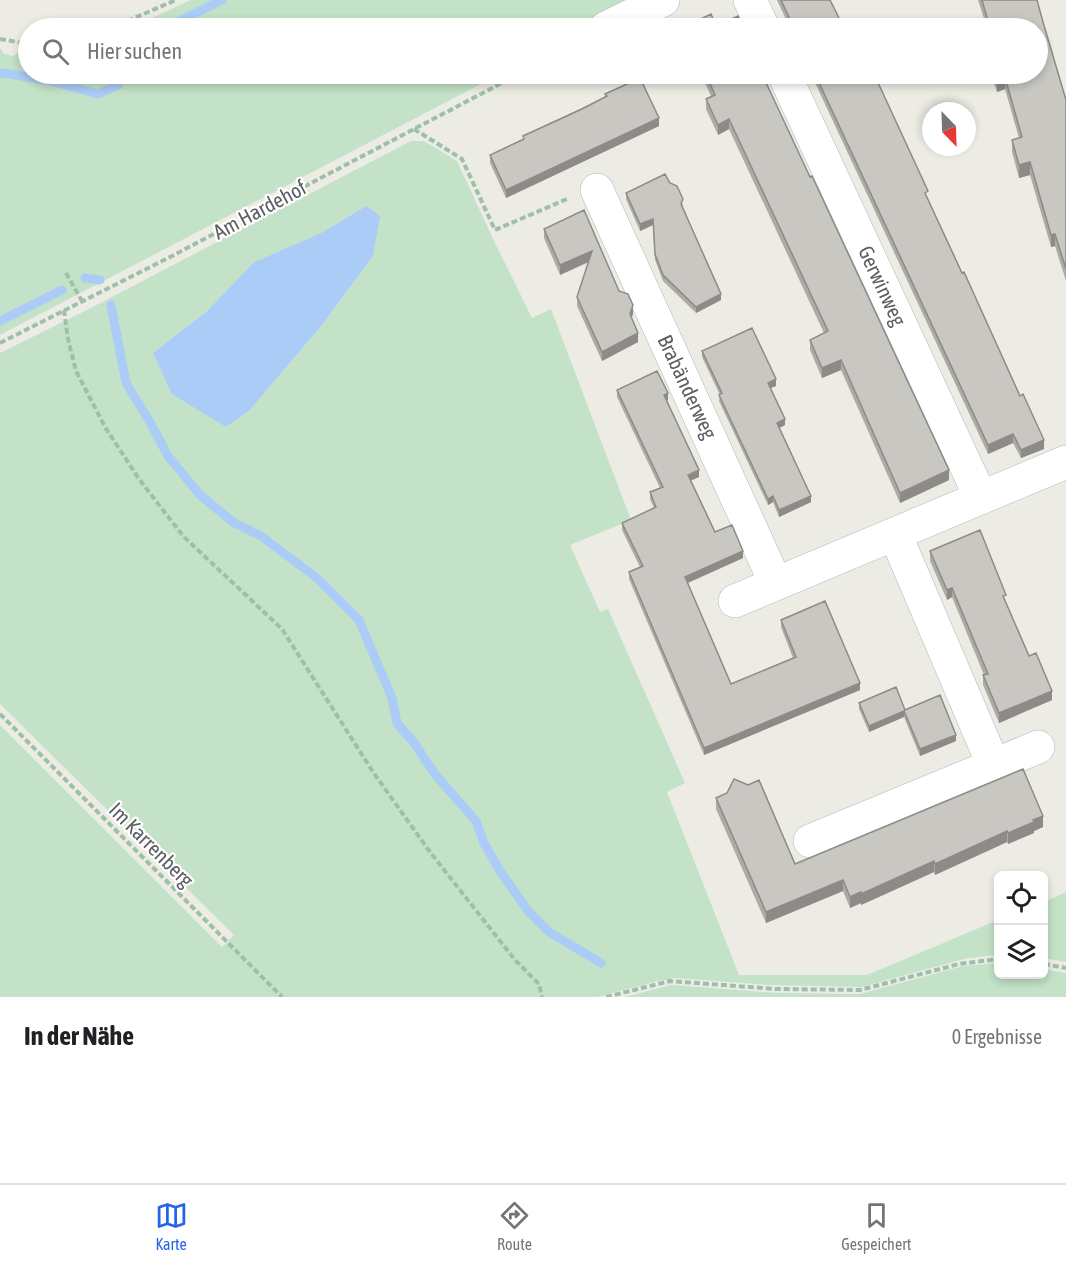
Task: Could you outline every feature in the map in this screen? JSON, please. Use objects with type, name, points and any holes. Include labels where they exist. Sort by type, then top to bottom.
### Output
[{"type":"street","points":[[626,18],[663,0]]},
{"type":"street","points":[[750,0],[758,18]]},
{"type":"street","name":"Gerwinweg","points":[[789,84],[981,498]]},
{"type":"street","name":"Brabänderweg","points":[[597,190],[776,584]]},
{"type":"street","points":[[735,601],[1066,462]]},
{"type":"street","points":[[895,534],[993,764]]},
{"type":"street","points":[[810,841],[1038,747]]},
{"type":"path","points":[[134,18],[176,0]]},
{"type":"path","points":[[0,39],[18,42]]},
{"type":"path","name":"Am Hardehof","points":[[0,343],[170,257],[500,84]]},
{"type":"path","points":[[414,129],[462,159],[495,230],[558,201],[597,190]]},
{"type":"path","points":[[66,273],[82,301]]},
{"type":"path","points":[[64,310],[76,371],[105,427],[139,479],[183,536],[282,629],[373,772],[472,906],[515,960],[539,984],[542,997]]},
{"type":"path","name":"Im Karrenberg","points":[[0,714],[282,997]]},
{"type":"path","points":[[606,997],[670,981],[776,988],[860,990],[959,964],[994,960]]},
{"type":"path","points":[[1048,965],[1066,968]]},
{"type":"green space","points":[[191,0],[637,0],[603,18],[152,18]]},
{"type":"green space","points":[[0,48],[4,54],[14,56],[18,52],[18,84],[481,84],[0,335]]},
{"type":"green space","points":[[411,141],[424,141],[457,161],[532,318],[551,309],[631,520],[570,545],[600,612],[608,609],[685,783],[667,792],[739,975],[867,975],[994,922],[994,955],[968,958],[861,987],[770,985],[675,978],[597,997],[0,997],[0,725],[222,947],[234,935],[0,704],[0,353]],"holes":[[[366,206],[373,256],[322,325],[250,410],[226,427],[153,353],[207,311],[254,262],[321,233]]]},
{"type":"green space","points":[[1066,892],[1066,962],[1048,959],[1048,900]]},
{"type":"green space","points":[[994,963],[994,979],[1048,979],[1048,970],[1066,973],[1066,997],[624,997],[671,985],[777,993],[860,994],[963,966]]},
{"type":"water","points":[[366,206],[380,216],[373,256],[322,325],[250,410],[226,427],[172,394],[153,353],[207,311],[254,262],[321,233]]},
{"type":"building","points":[[781,0],[830,0],[839,18],[789,18]]},
{"type":"building","points":[[982,0],[1037,0],[1042,18],[987,18]]},
{"type":"building","points":[[1048,38],[1066,100],[1066,269],[1055,234],[1051,235],[1030,162],[1019,165],[1012,140],[1022,137],[1007,84],[1048,84]]},
{"type":"building","points":[[627,84],[643,84],[659,118],[506,190],[490,155],[524,139],[523,136],[607,96],[605,94]]},
{"type":"building","points":[[710,84],[767,84],[949,470],[900,493],[841,360],[822,368],[810,340],[828,331],[729,119],[718,125],[706,99],[715,95]]},
{"type":"building","points":[[820,84],[879,84],[928,191],[925,193],[962,273],[964,272],[1020,396],[1023,394],[1044,440],[1021,450],[1013,434],[988,445]]},
{"type":"building","points":[[665,174],[670,183],[677,186],[683,199],[681,204],[721,294],[696,307],[663,275],[655,254],[653,219],[640,224],[626,193]]},
{"type":"building","points":[[584,210],[619,291],[628,294],[633,305],[630,314],[638,333],[602,352],[577,297],[592,251],[560,265],[544,229]]},
{"type":"building","points":[[752,328],[776,379],[768,383],[785,419],[777,423],[811,496],[779,510],[773,496],[768,499],[719,395],[722,393],[702,351]]},
{"type":"building","points":[[657,371],[668,393],[664,395],[699,470],[688,475],[715,532],[732,525],[743,551],[685,577],[731,684],[796,657],[781,620],[825,601],[860,683],[704,748],[629,572],[643,566],[622,523],[656,507],[650,492],[663,487],[617,390]]},
{"type":"building","points":[[980,530],[1006,595],[1003,596],[1029,656],[1036,653],[1052,691],[999,713],[983,675],[988,674],[952,588],[947,590],[930,551]]},
{"type":"building","points":[[896,687],[905,710],[940,695],[956,735],[920,749],[904,711],[869,726],[859,703]]},
{"type":"building","points":[[1023,769],[1043,816],[1033,820],[1034,822],[1008,833],[1007,831],[935,864],[934,861],[861,894],[861,892],[850,897],[843,880],[766,912],[716,798],[727,793],[734,779],[748,785],[759,780],[795,864]]},
{"type":"waterway","points":[[185,18],[222,0]]},
{"type":"waterway","points":[[0,74],[18,75]]},
{"type":"waterway","points":[[62,84],[98,94],[119,84]]},
{"type":"waterway","points":[[85,278],[100,280]]},
{"type":"waterway","points":[[0,321],[62,290]]},
{"type":"waterway","points":[[111,305],[126,383],[168,456],[200,495],[233,522],[261,536],[317,578],[359,620],[392,698],[397,723],[415,744],[434,773],[476,821],[484,843],[500,871],[528,911],[549,932],[601,963]]}]
